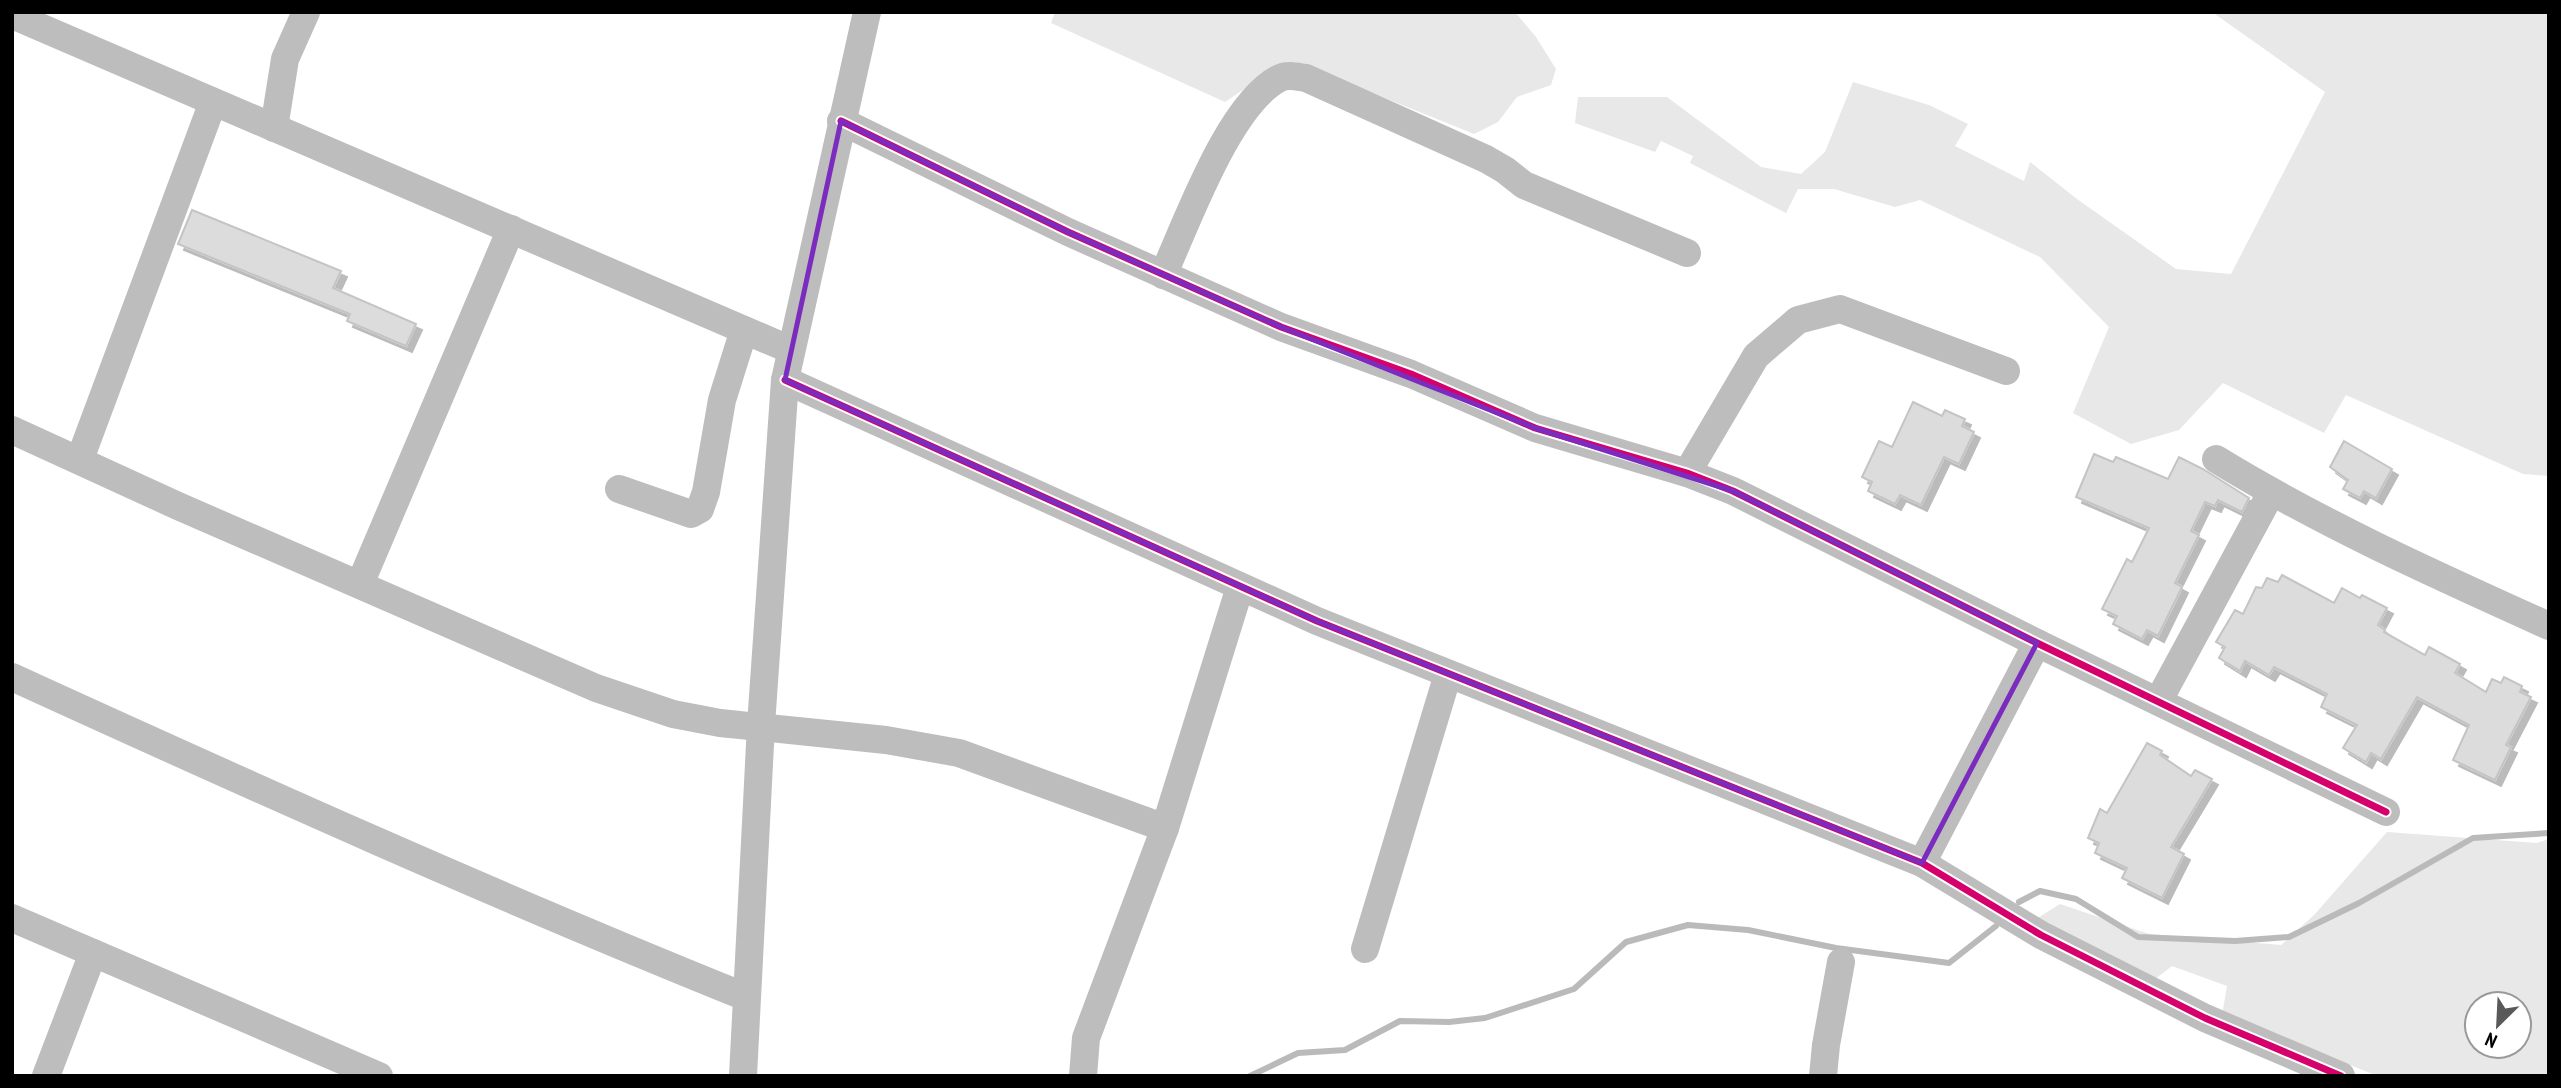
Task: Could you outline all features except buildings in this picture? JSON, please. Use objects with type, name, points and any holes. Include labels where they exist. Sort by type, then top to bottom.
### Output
[{"type":"street","points":[[274,128],[285,59],[306,12]]},
{"type":"street","points":[[743,1076],[761,726],[785,380],[867,12]]},
{"type":"street","points":[[12,15],[790,351]]},
{"type":"street","points":[[1163,275],[1231,129],[1269,85],[1282,77],[1306,78],[1486,159],[1524,186],[1687,254]]},
{"type":"street","points":[[80,459],[213,102]]},
{"type":"street","points":[[841,121],[1068,232],[1281,327],[1411,374],[1535,428],[1687,473],[1732,491],[2386,812]]},
{"type":"street","points":[[360,584],[511,229]]},
{"type":"street","points":[[1687,473],[1756,356],[1798,320],[1840,309],[2006,371]]},
{"type":"street","points":[[620,489],[691,514],[700,509],[704,502],[722,400],[744,330]]},
{"type":"street","points":[[785,380],[1317,621],[1922,863],[2041,935],[2088,959],[2205,1018],[2342,1076]]},
{"type":"street","points":[[12,430],[178,506],[609,692],[673,714],[720,723],[886,740],[959,753],[1165,828]]},
{"type":"street","points":[[2216,459],[2271,493],[2426,570],[2549,626]]},
{"type":"street","points":[[2159,701],[2271,493]]},
{"type":"street","points":[[1083,1076],[1086,1038],[1165,828],[1240,587]]},
{"type":"street","points":[[1922,863],[2037,643]]},
{"type":"street","points":[[1365,949],[1448,674]]},
{"type":"street","points":[[12,677],[255,788],[498,894],[746,997]]},
{"type":"street","points":[[12,918],[379,1076]]},
{"type":"street","points":[[46,1076],[93,953]]},
{"type":"street","points":[[1824,1076],[1826,1045],[1841,962]]},
{"type":"highlighted area","points":[[841,121],[1068,232],[1281,327],[1535,428],[1733,491],[2037,643],[1922,863],[1317,621],[785,380]]},
{"type":"shaded area","points":[[1055,12],[1515,12],[1536,37],[1556,69],[1551,85],[1517,97],[1498,122],[1474,134],[1328,75],[1271,71],[1225,102],[1051,23]]},
{"type":"shaded area","points":[[2212,12],[2549,12],[2549,476],[2523,474],[2346,395],[2324,433],[2223,383],[2179,430],[2131,444],[2073,413],[2109,327],[2040,257],[1920,200],[1895,207],[1834,189],[1798,189],[1786,213],[1690,163],[1693,156],[1661,141],[1655,152],[1575,123],[1578,97],[1667,97],[1761,167],[1801,174],[1825,152],[1853,82],[1929,105],[1968,124],[1955,146],[2024,181],[2030,162],[2176,269],[2231,274],[2325,92]]},
{"type":"shaded area","points":[[2387,832],[2537,843],[2549,839],[2549,1076],[2378,1076],[2222,1015],[2227,986],[2172,966],[2154,980],[2036,919],[2060,904],[2149,934],[2281,945],[2314,915]]},
{"type":"waterway","points":[[2019,902],[2040,891],[2076,899],[2138,937],[2235,941],[2289,937],[2359,903],[2473,838],[2549,833]]},
{"type":"waterway","points":[[1250,1076],[1298,1053],[1345,1050],[1400,1021],[1449,1022],[1485,1018],[1574,989],[1626,942],[1688,925],[1748,930],[1836,948],[1949,963],[1996,926]]},
{"type":"cycle path","points":[[841,121],[1068,232],[1281,327],[1411,374],[1535,428],[1687,473],[1733,491],[2037,643],[2386,812]]},
{"type":"cycle path","points":[[785,380],[1317,621],[1922,863],[2041,935],[2205,1018],[2341,1076]]}]
